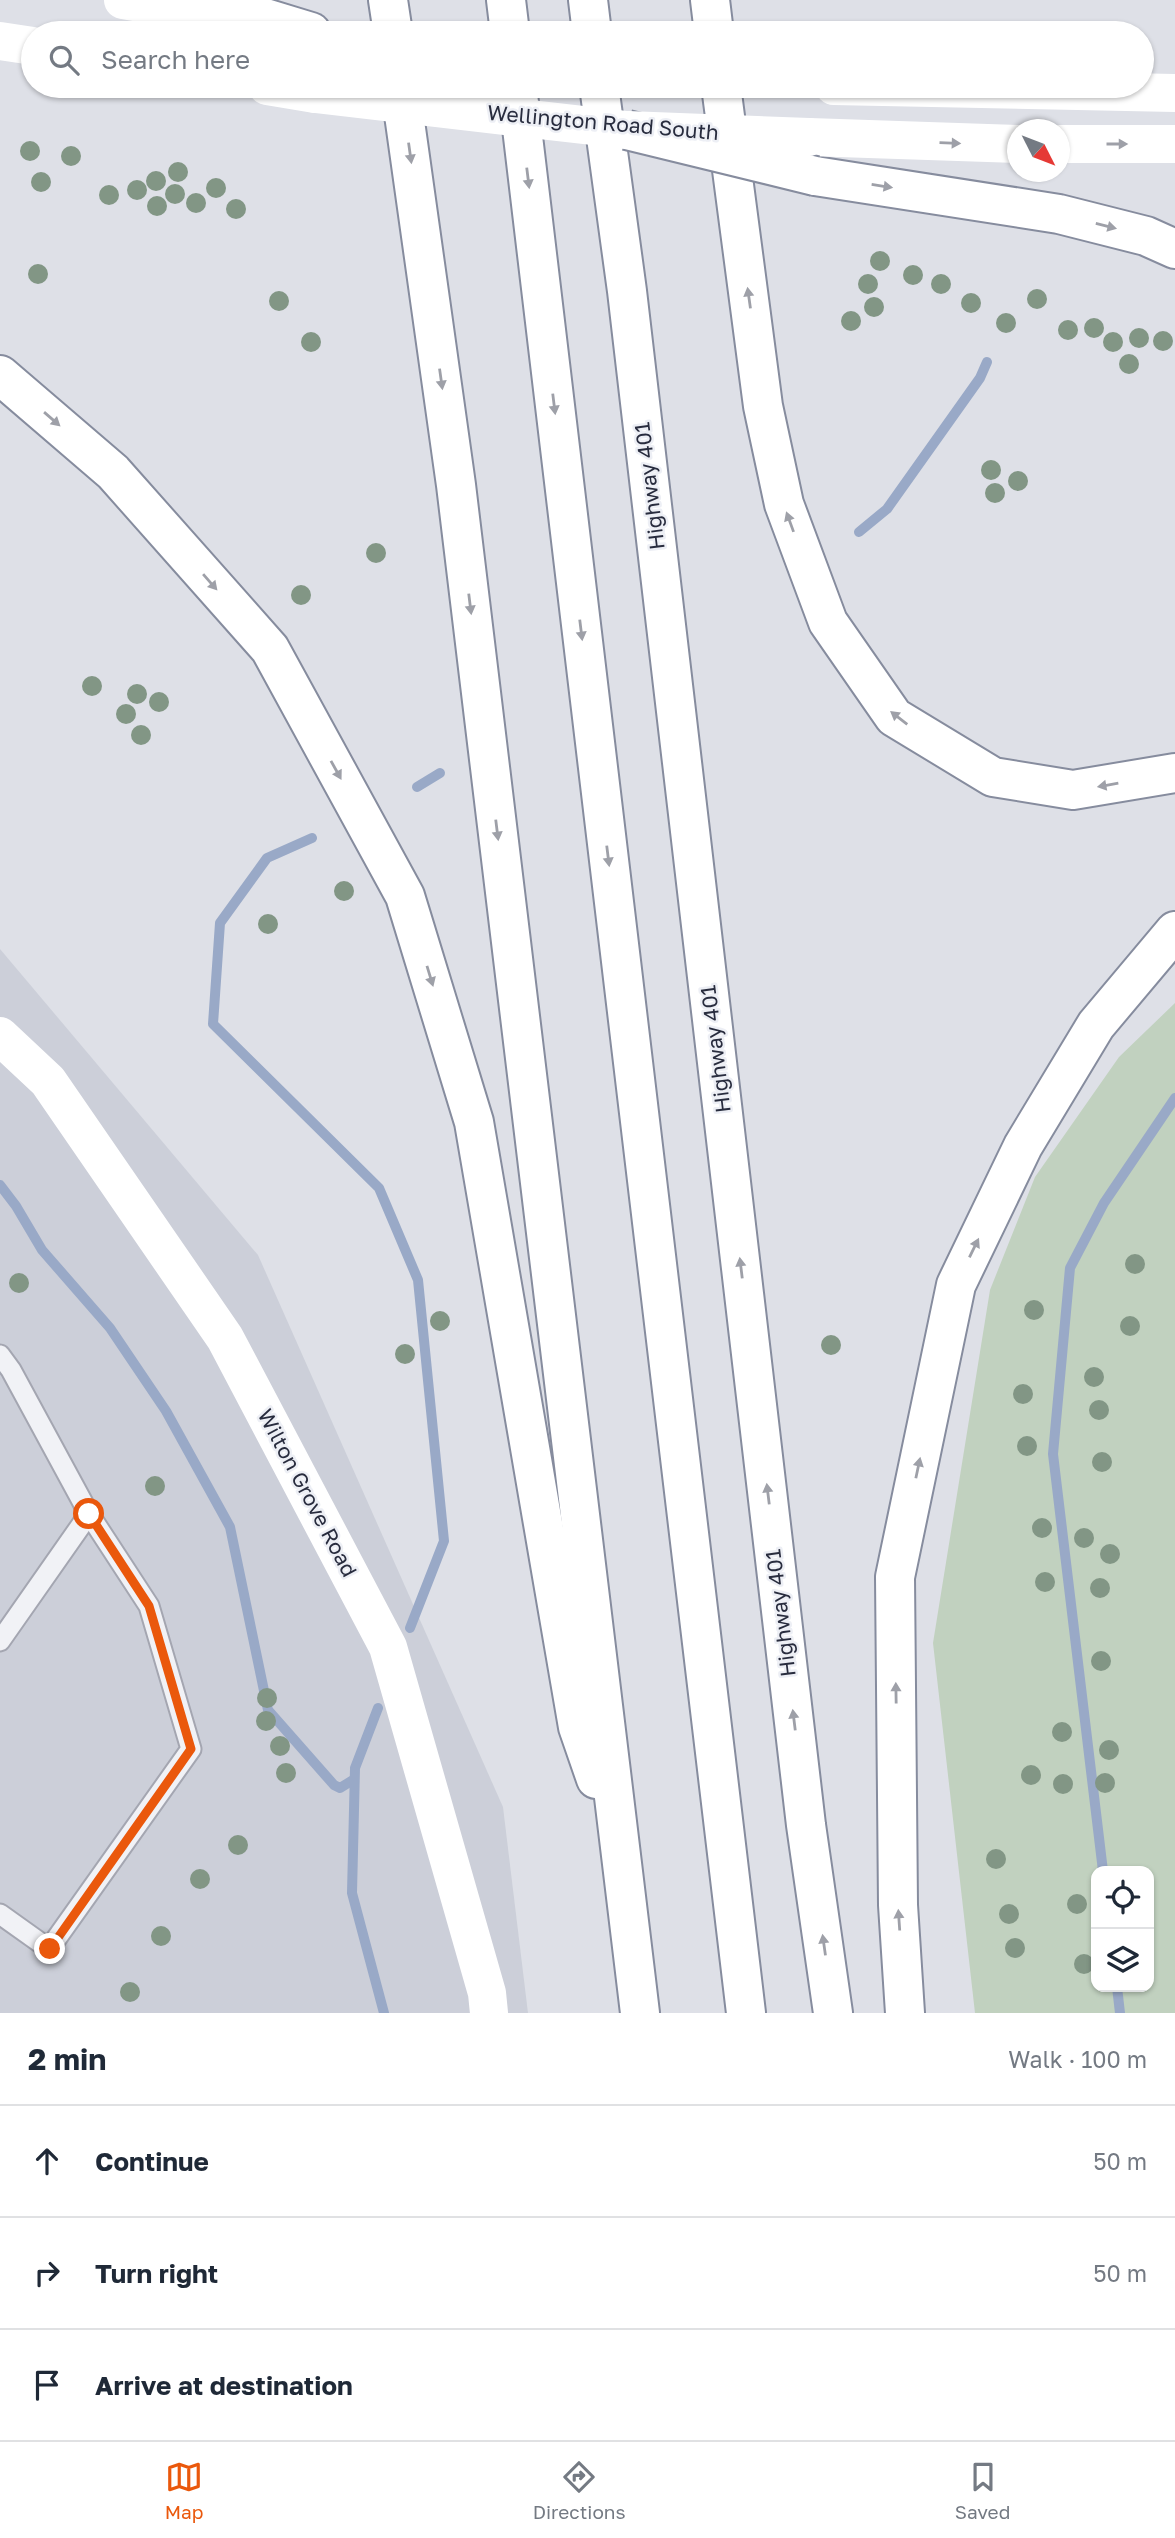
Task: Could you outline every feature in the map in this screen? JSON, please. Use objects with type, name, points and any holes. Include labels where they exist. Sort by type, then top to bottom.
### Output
[{"type":"main road","points":[[123,0],[246,21]]},
{"type":"main road","points":[[206,0],[276,21]]},
{"type":"main road","points":[[388,0],[391,21]]},
{"type":"main road","points":[[506,0],[509,21]]},
{"type":"main road","points":[[588,0],[591,21]]},
{"type":"main road","points":[[710,0],[713,21]]},
{"type":"main road","points":[[0,41],[21,44]]},
{"type":"main road","points":[[1154,93],[1175,93]]},
{"type":"main road","name":"Wellington Road South","points":[[350,98],[627,130],[1007,144]]},
{"type":"main road","points":[[402,98],[459,513],[640,2013]]},
{"type":"main road","points":[[518,98],[746,2013]]},
{"type":"main road","name":"Highway 401","points":[[601,98],[627,291],[806,1825],[834,2013]]},
{"type":"main road","points":[[723,98],[766,418],[784,504],[828,622],[894,717],[993,778],[1073,790],[1175,773]]},
{"type":"main road","points":[[627,130],[815,176],[1059,214],[1146,236],[1175,249]]},
{"type":"main road","points":[[1070,144],[1175,144]]},
{"type":"main road","points":[[0,375],[113,472],[270,649],[405,896],[474,1122],[578,1727],[620,1846]]},
{"type":"main road","points":[[905,2013],[898,1905],[895,1577],[956,1286],[1023,1146],[1096,1025],[1175,931]]},
{"type":"main road","name":"Wilton Grove Road","points":[[0,1036],[48,1081],[225,1338],[388,1647],[487,1993],[489,2013]]},
{"type":"lane","points":[[0,1355],[12,1370],[89,1514],[149,1606],[191,1749],[50,1949],[0,1914]]},
{"type":"lane","points":[[0,1641],[89,1514]]},
{"type":"shaded area","points":[[0,949],[258,1255],[503,1807],[528,2013],[0,2013]]},
{"type":"green space","points":[[1175,1003],[1175,2013],[975,2013],[933,1643],[990,1290],[1035,1177],[1119,1057]]},
{"type":"waterway","points":[[859,532],[887,509],[980,378],[987,362]]},
{"type":"waterway","points":[[417,787],[440,773]]},
{"type":"waterway","points":[[312,838],[267,858],[220,923],[213,1024],[379,1188],[418,1280],[444,1541],[410,1628]]},
{"type":"waterway","points":[[1102,1866],[1053,1454],[1070,1268],[1104,1203],[1175,1098]]},
{"type":"waterway","points":[[0,1185],[42,1250],[110,1328],[166,1411],[230,1527],[268,1710],[334,1785],[340,1788],[353,1780]]},
{"type":"waterway","points":[[378,1708],[355,1768],[352,1893],[384,2013]]},
{"type":"waterway","points":[[1118,1992],[1120,2013]]},
{"type":"route","points":[[50,1949],[191,1749],[149,1606],[89,1514]]}]
